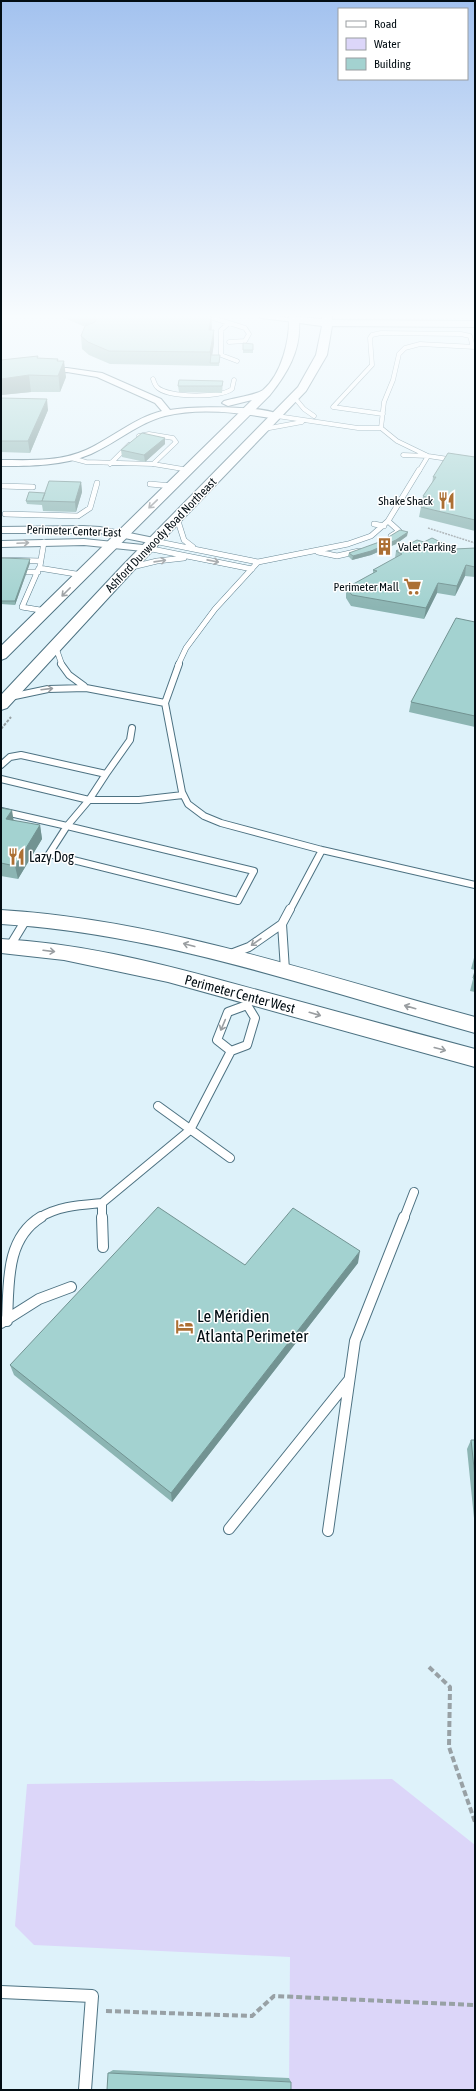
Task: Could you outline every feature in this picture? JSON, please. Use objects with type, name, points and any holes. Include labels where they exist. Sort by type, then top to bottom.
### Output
[{"type":"main road","points":[[221,414],[234,426]]},
{"type":"main road","name":"Ashford Dunwoody Road Northeast","points":[[1,655],[246,414]]},
{"type":"main road","name":"Ashford Dunwoody Road Northeast","points":[[5,701],[56,648],[128,568],[279,414]]},
{"type":"main road","points":[[1,918],[27,918],[102,926],[136,932],[285,970],[475,1025]]},
{"type":"main road","name":"Perimeter Center West","points":[[6,946],[85,956],[137,967],[249,1000],[475,1058]]},
{"type":"main road","points":[[249,1000],[265,965]]},
{"type":"street","points":[[1,463],[34,463],[71,458],[89,452],[138,424],[166,414]]},
{"type":"street","name":"Perimeter Center East","points":[[1,530],[83,529],[118,539],[150,545]]},
{"type":"street","name":"Perimeter Center East","points":[[1,544],[118,539],[150,545]]},
{"type":"lane","points":[[279,414],[317,422],[358,428],[381,428]]},
{"type":"lane","points":[[279,414],[314,416],[381,428],[388,436],[408,448],[428,456]]},
{"type":"lane","points":[[310,414],[314,416]]},
{"type":"lane","points":[[380,414],[383,414],[381,428]]},
{"type":"lane","points":[[264,429],[281,425],[317,422]]},
{"type":"lane","points":[[110,464],[139,436],[149,434],[173,438],[176,442],[153,464]]},
{"type":"lane","points":[[403,455],[428,456],[475,463]]},
{"type":"lane","points":[[150,545],[195,549],[258,562],[271,558],[362,540],[384,526],[388,521],[428,456]]},
{"type":"lane","points":[[71,458],[86,462],[110,464],[153,464],[189,470]]},
{"type":"lane","points":[[3,514],[63,518],[78,516],[90,508],[97,483]]},
{"type":"lane","points":[[2,484],[33,486]]},
{"type":"lane","points":[[150,484],[172,486]]},
{"type":"lane","points":[[3,514],[16,513]]},
{"type":"lane","points":[[176,518],[184,540],[195,549]]},
{"type":"lane","points":[[384,541],[399,531],[388,521]]},
{"type":"lane","points":[[374,524],[384,526]]},
{"type":"lane","points":[[44,542],[38,570],[22,607],[46,611]]},
{"type":"lane","points":[[150,545],[194,558],[252,569]]},
{"type":"lane","points":[[315,550],[322,554],[337,556],[362,550]]},
{"type":"lane","points":[[128,568],[157,561],[194,558]]},
{"type":"lane","points":[[1,560],[41,561]]},
{"type":"lane","points":[[258,562],[215,609],[186,648],[173,678],[165,703],[183,795],[188,804],[204,816],[222,822],[322,850],[475,885]]},
{"type":"lane","points":[[27,572],[38,570],[82,575]]},
{"type":"lane","points":[[24,580],[34,580]]},
{"type":"lane","points":[[22,587],[31,587]]},
{"type":"lane","points":[[18,596],[27,596]]},
{"type":"lane","points":[[56,648],[61,666],[66,674],[74,682],[86,688]]},
{"type":"lane","points":[[5,701],[48,689],[86,688],[165,703]]},
{"type":"lane","points":[[1,811],[66,826],[254,872],[238,901],[49,854],[66,826],[90,800],[130,740],[132,728]]},
{"type":"lane","points":[[1,765],[7,758],[13,755],[21,755],[106,774]]},
{"type":"lane","points":[[1,780],[90,800],[139,800],[183,795]]},
{"type":"lane","points":[[227,955],[249,947],[282,924],[322,850]]},
{"type":"lane","points":[[6,946],[27,918]]},
{"type":"lane","points":[[282,924],[285,970]]},
{"type":"lane","points":[[4,1322],[14,1247],[24,1228],[42,1215],[68,1206],[102,1203],[190,1130],[231,1050],[247,1045],[255,1018],[249,1000],[228,1012],[217,1040],[231,1050]]},
{"type":"lane","points":[[158,1106],[230,1158]]},
{"type":"lane","points":[[328,1531],[355,1341],[414,1192]]},
{"type":"lane","points":[[102,1203],[103,1246]]},
{"type":"lane","points":[[4,1322],[39,1299],[71,1287]]},
{"type":"lane","points":[[229,1529],[350,1379]]},
{"type":"lane","points":[[1,1992],[92,1996],[85,2090]]},
{"type":"path","points":[[428,528],[475,544]]},
{"type":"path","points":[[429,1667],[450,1688],[449,1747],[475,1822]]},
{"type":"path","points":[[92,2011],[252,2016],[274,1996],[475,2005]]},
{"type":"shaded area","points":[[1,414],[475,414],[475,2090],[1,2090]]},
{"type":"water","points":[[392,1779],[475,1845],[475,2090],[289,2090],[290,1957],[34,1945],[15,1926],[27,1784]]},
{"type":"building","points":[[1,414],[40,414],[28,441],[1,441]]},
{"type":"building","points":[[142,433],[165,438],[144,455],[121,450]]},
{"type":"building","points":[[448,453],[475,457],[475,520],[421,507],[426,497],[423,496],[436,477],[433,477]]},
{"type":"building","points":[[49,481],[81,482],[75,502],[42,501]]},
{"type":"building","points":[[29,492],[45,493],[42,501],[26,501]]},
{"type":"building","points":[[400,530],[408,532],[396,540],[371,551],[353,556],[349,553],[382,541]]},
{"type":"building","name":"Perimeter Mall","points":[[432,538],[455,549],[475,548],[475,567],[466,565],[457,586],[438,583],[426,608],[352,595],[346,588],[377,571],[373,570],[402,554],[396,551],[417,540],[424,542]]},
{"type":"building","points":[[1,558],[30,559],[15,601],[1,601]]},
{"type":"building","points":[[456,618],[475,622],[475,716],[411,702]]},
{"type":"building","points":[[1,808],[12,810],[6,819],[40,825],[15,866],[1,863]]},
{"type":"building","name":"Le Méridien Atlanta Perimeter","points":[[158,1207],[245,1265],[293,1208],[360,1251],[171,1493],[10,1365]]},
{"type":"building","points":[[471,1440],[475,1440],[475,1477]]},
{"type":"building","points":[[108,2073],[291,2082],[291,2090],[107,2090]]},
{"type":"place","name":"Shake Shack","points":[[446,501]]},
{"type":"place","name":"Valet Parking","points":[[385,547]]},
{"type":"place","name":"Perimeter Mall","points":[[412,587]]},
{"type":"place","name":"Lazy Dog","points":[[16,857]]},
{"type":"place","name":"Le Méridien Atlanta Perimeter","points":[[184,1326]]}]
